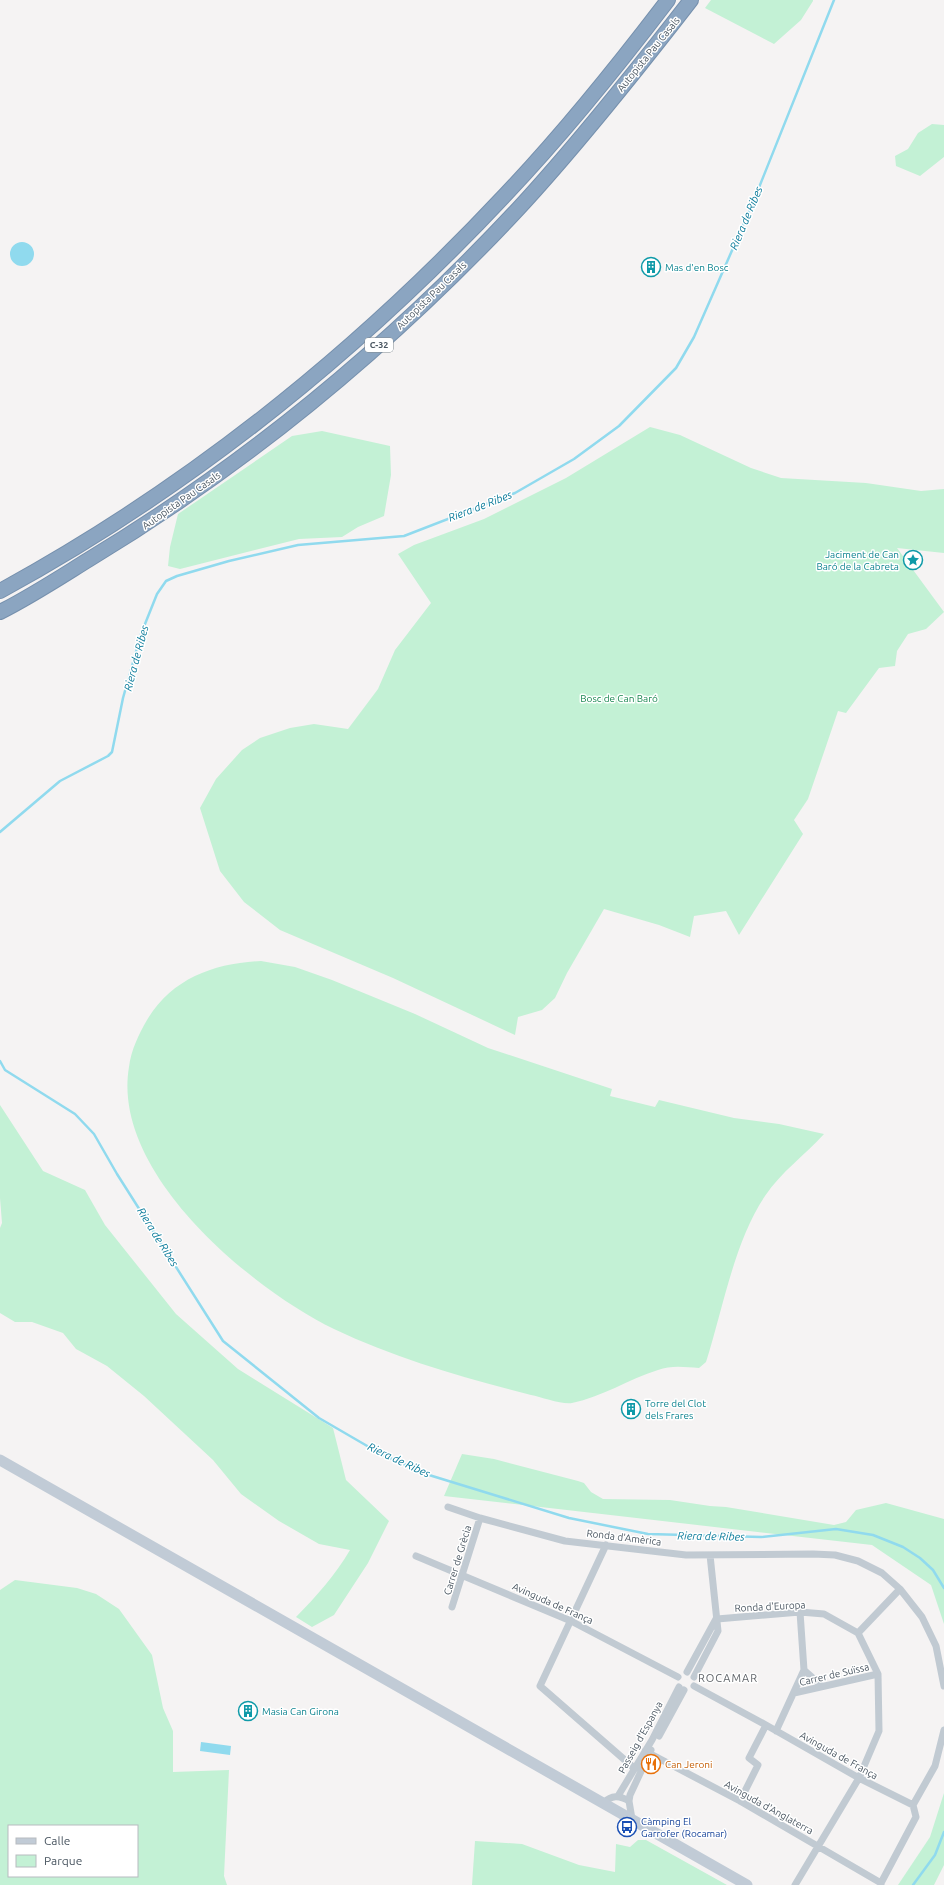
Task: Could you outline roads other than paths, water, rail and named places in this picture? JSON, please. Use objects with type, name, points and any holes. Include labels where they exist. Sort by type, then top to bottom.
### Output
[{"type":"highway","name":"Autopista Pau Casals","points":[[0,591],[70,550],[184,476],[299,389],[353,343],[435,267],[507,194],[606,79],[668,0]]},
{"type":"highway","name":"Autopista Pau Casals","points":[[0,612],[132,534],[193,492],[268,437],[362,360],[438,290],[517,209],[593,122],[691,0]]},
{"type":"street","points":[[0,1460],[747,1885]]},
{"type":"street","name":"Ronda d'Amèrica","points":[[448,1507],[480,1518],[565,1541],[686,1555],[799,1553],[835,1555],[858,1561],[882,1573],[900,1589],[922,1617],[936,1646],[944,1686]]},
{"type":"street","name":"Carrer de Grècia","points":[[452,1607],[480,1518]]},
{"type":"street","points":[[606,1545],[572,1621],[540,1686],[634,1768]]},
{"type":"street","points":[[710,1555],[718,1631],[694,1678],[694,1686],[688,1690],[681,1688],[678,1677],[684,1672],[687,1672],[716,1619]]},
{"type":"street","name":"Avinguda de França","points":[[416,1556],[572,1621],[678,1677]]},
{"type":"street","points":[[795,1885],[859,1778],[879,1731],[878,1674],[858,1633],[900,1589]]},
{"type":"street","points":[[776,1731],[804,1670],[800,1612]]},
{"type":"street","name":"Ronda d'Europa","points":[[716,1619],[800,1612],[824,1614],[858,1633]]},
{"type":"street","points":[[804,1670],[822,1686]]},
{"type":"street","points":[[687,1672],[694,1678]]},
{"type":"street","name":"Carrer de Suïssa","points":[[794,1693],[878,1674]]},
{"type":"street","name":"Avinguda de França","points":[[694,1686],[766,1724],[859,1778],[913,1805]]},
{"type":"street","name":"Passeig d'Espanya","points":[[632,1819],[629,1801],[630,1795],[647,1752],[681,1688]]},
{"type":"street","points":[[740,1801],[758,1765],[749,1758],[766,1724]]},
{"type":"street","points":[[881,1884],[916,1818],[913,1805],[935,1766],[944,1730]]},
{"type":"street","name":"Passeig d'Espanya","points":[[618,1796],[634,1768],[647,1752]]},
{"type":"street","name":"Avinguda d'Anglaterra","points":[[647,1752],[740,1801],[881,1884]]},
{"type":"street","points":[[603,1803],[609,1797],[618,1796],[629,1801]]},
{"type":"water","points":[[22,242],[31,245],[34,254],[31,263],[22,266],[13,263],[10,254],[13,245]]},
{"type":"water","points":[[201,1742],[231,1746],[230,1755],[200,1751]]},
{"type":"waterway","name":"Riera de Ribes","points":[[0,832],[60,781],[108,756],[112,752],[123,698],[141,634],[157,594],[166,581],[177,576],[229,561],[298,545],[404,536],[515,493],[574,459],[619,426],[676,368],[694,337],[752,205],[834,0]]},
{"type":"waterway","name":"Riera de Ribes","points":[[0,1061],[5,1070],[75,1114],[94,1134],[117,1174],[223,1341],[319,1418],[381,1454],[429,1475],[569,1518],[648,1534],[761,1537],[836,1529],[873,1535],[903,1547],[920,1558],[933,1570],[944,1588]]},
{"type":"waterway","name":"Riera de Ribes","points":[[913,1885],[935,1855],[944,1832]]},
{"type":"place","name":"Mas d'en Bosc","points":[[651,267]]},
{"type":"place","name":"Jaciment de Can Baró de la Cabreta","points":[[913,560]]},
{"type":"place","name":"Torre del Clot dels Frares","points":[[631,1409]]},
{"type":"place","name":"Masia Can Girona","points":[[248,1711]]},
{"type":"place","name":"Can Jeroni","points":[[651,1764]]},
{"type":"place","name":"Càmping El Garrofer (Rocamar)","points":[[627,1827]]},
{"type":"district","name":"ROCAMAR","points":[[728,1678]]},
{"type":"park label","name":"Bosc de Can Baró","points":[[619,698]]}]
